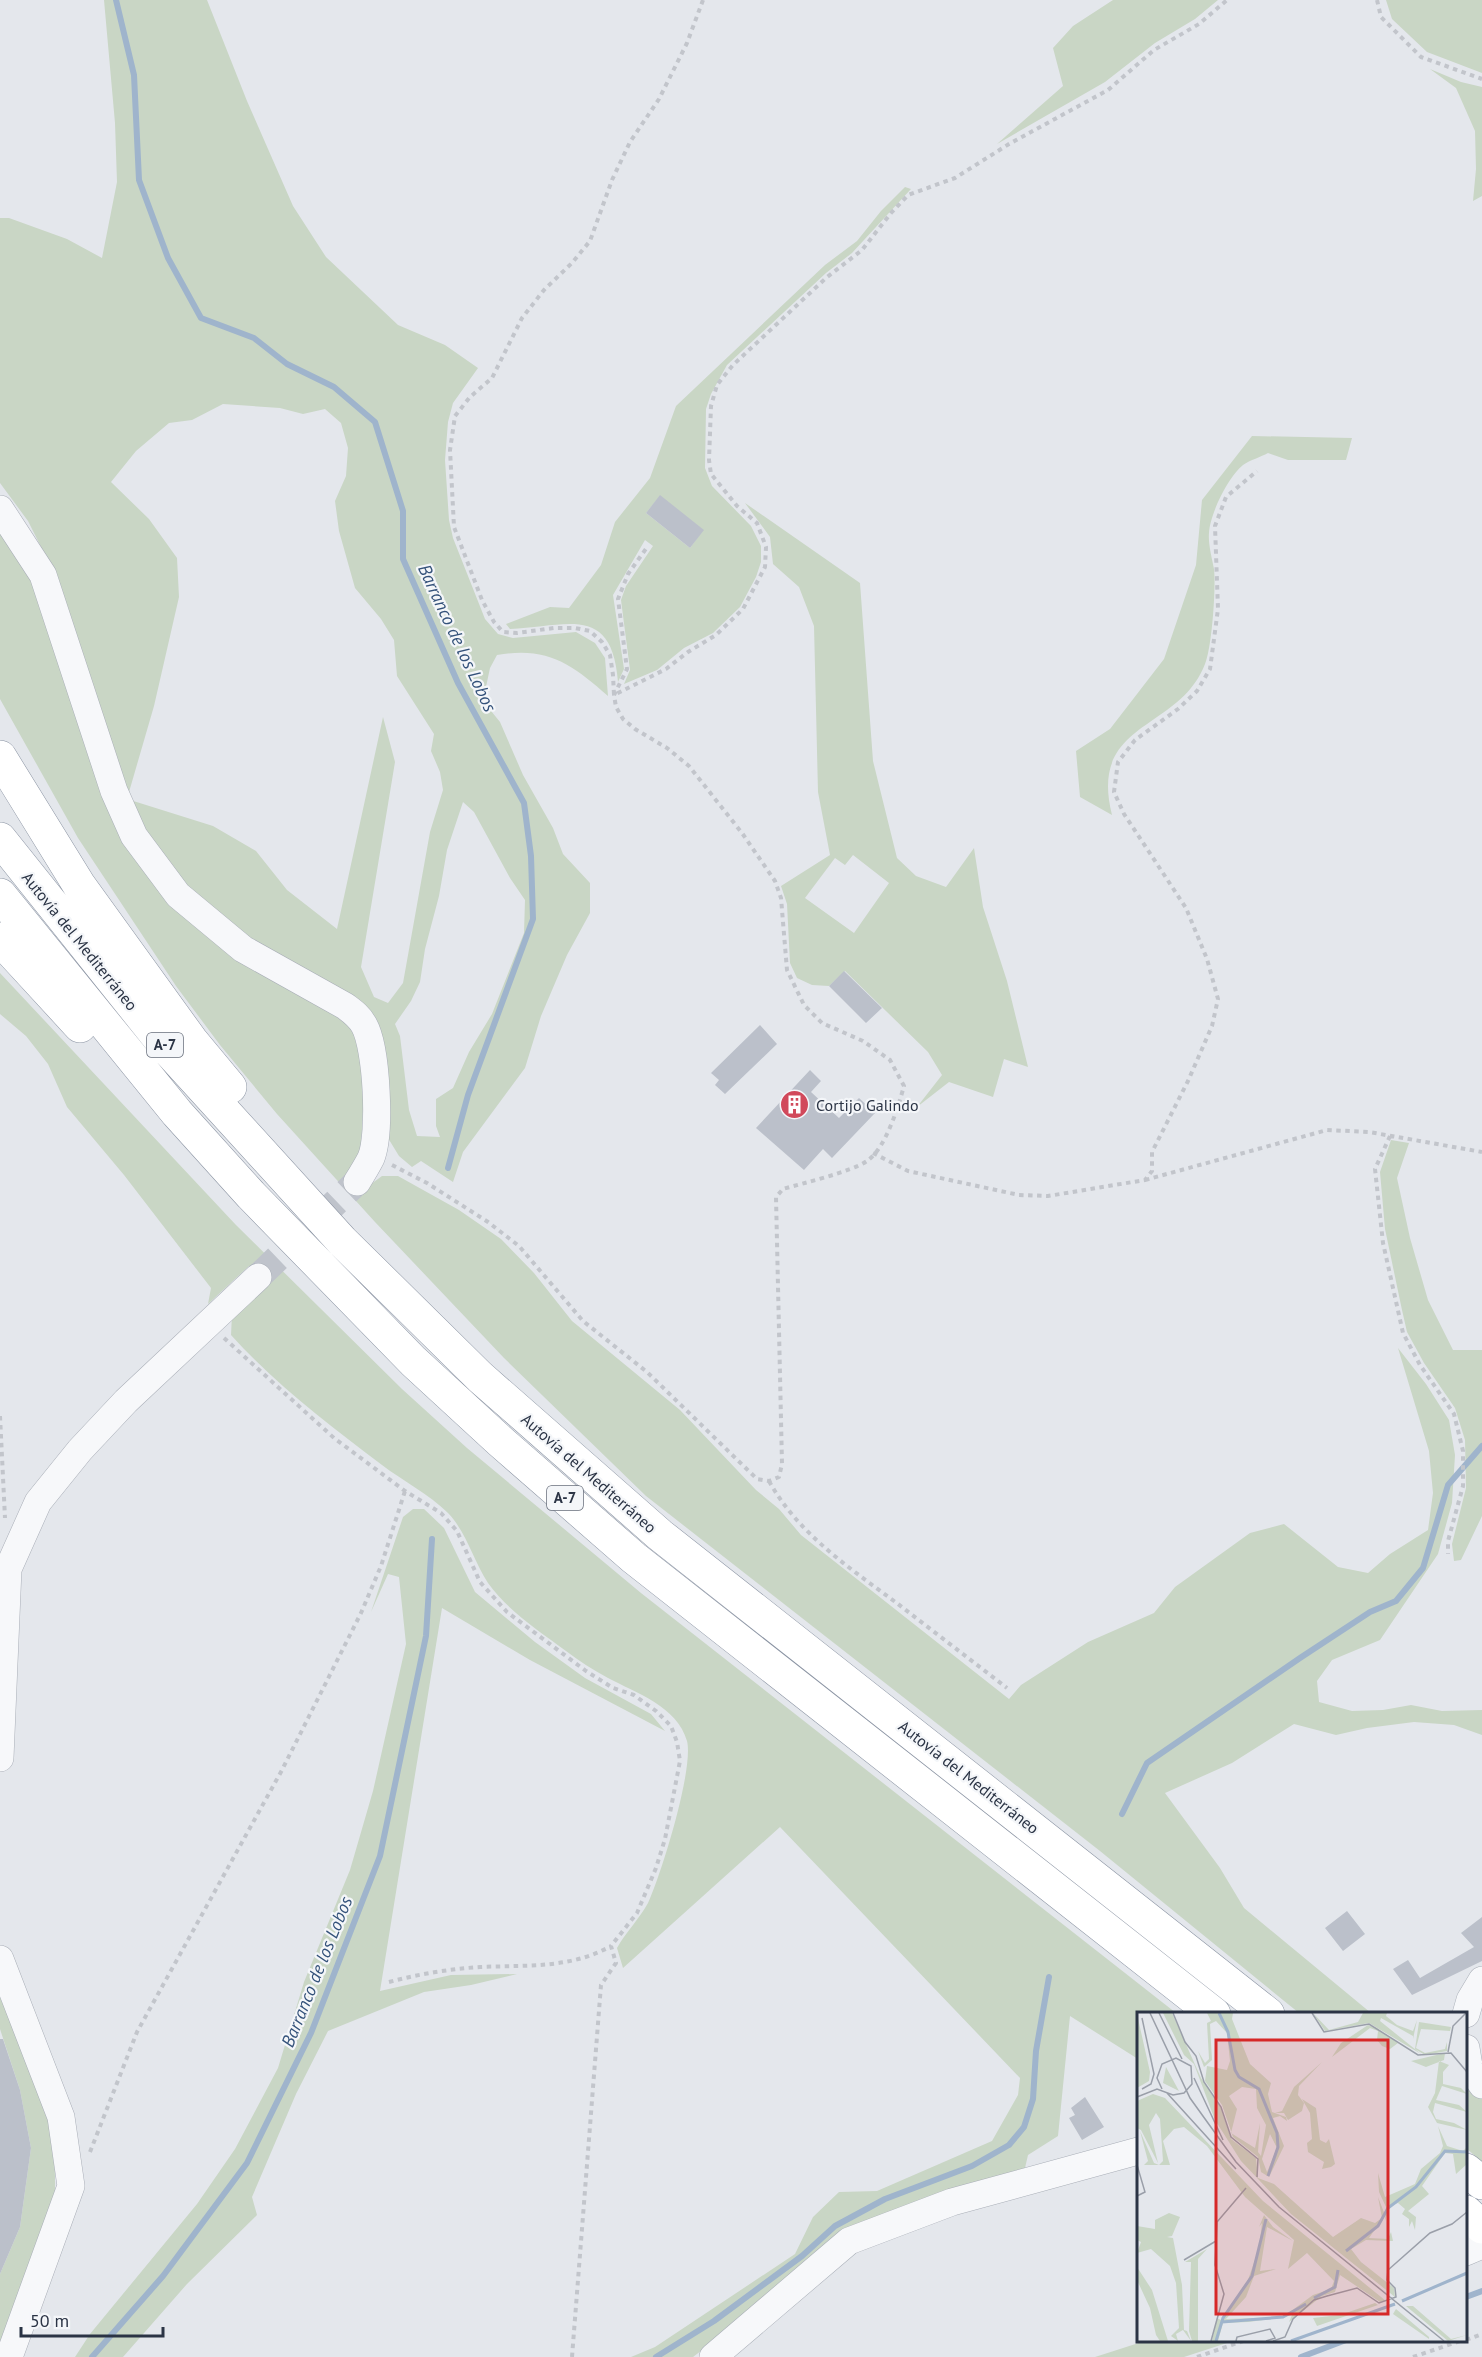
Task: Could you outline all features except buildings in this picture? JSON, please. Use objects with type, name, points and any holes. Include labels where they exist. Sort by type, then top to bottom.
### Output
[{"type":"highway","points":[[0,756],[79,885],[191,1040],[320,1196],[342,1241]]},
{"type":"highway","name":"Autovía del Mediterráneo","points":[[0,839],[170,1052],[342,1241],[480,1377],[660,1535],[1267,2012]]},
{"type":"highway","name":"Autovía del Mediterráneo","points":[[0,895],[177,1113],[319,1266],[413,1360],[501,1442],[625,1550],[1213,2012]]},
{"type":"highway","points":[[0,939],[113,1061],[177,1113]]},
{"type":"highway","points":[[1467,2171],[1482,2183]]},
{"type":"highway","points":[[1467,2213],[1482,2226]]},
{"type":"street","points":[[0,509],[43,575],[114,791],[134,836],[178,895],[209,922],[243,950],[345,1006],[359,1016],[366,1028],[375,1071],[376,1117],[372,1156],[357,1182]]},
{"type":"street","points":[[0,1758],[8,1569],[38,1502],[80,1450],[126,1401],[258,1277]]},
{"type":"street","points":[[0,1959],[61,2117],[71,2186],[9,2357]]},
{"type":"street","points":[[1467,2012],[1470,2000],[1482,1980]]},
{"type":"street","points":[[1467,2057],[1468,2066],[1482,2085]]},
{"type":"street","points":[[713,2357],[849,2241],[952,2202],[1137,2151]]},
{"type":"street","points":[[1467,2252],[1482,2245]]},
{"type":"path","points":[[372,1156],[427,1183],[488,1222],[519,1246],[583,1321],[647,1372],[757,1479],[769,1481],[778,1477],[782,1464],[776,1197],[783,1189],[868,1160],[894,1118],[904,1086],[890,1060],[862,1041],[822,1023],[804,1005],[787,970],[781,898],[775,881],[689,766],[667,748],[623,719],[616,707],[610,655],[602,642],[590,631],[575,628],[504,632],[494,622],[482,600],[454,527],[450,450],[455,416],[470,397],[492,378],[522,318],[544,290],[572,263],[590,241],[621,161],[630,142],[659,99],[687,43],[703,0]]},
{"type":"path","points":[[614,695],[666,669],[716,635],[743,609],[765,567],[766,547],[757,523],[737,506],[711,474],[709,442],[711,406],[717,385],[733,365],[826,278],[862,250],[908,195],[955,178],[1009,144],[1108,90],[1154,50],[1199,24],[1227,0]]},
{"type":"path","points":[[1377,0],[1381,17],[1421,57],[1482,79]]},
{"type":"path","points":[[1145,1180],[1152,1171],[1152,1152],[1188,1081],[1212,1026],[1218,999],[1207,959],[1186,908],[1124,814],[1114,792],[1118,762],[1135,740],[1178,709],[1197,691],[1210,669],[1218,609],[1215,526],[1226,497],[1257,471]]},
{"type":"path","points":[[614,695],[627,669],[618,599],[628,574],[648,546]]},
{"type":"path","points":[[873,1153],[908,1171],[1019,1195],[1048,1196],[1145,1180],[1327,1130],[1390,1136],[1482,1152]]},
{"type":"path","points":[[1390,1136],[1375,1169],[1383,1243],[1403,1334],[1420,1365],[1454,1414],[1463,1451],[1463,1486],[1448,1541],[1448,1554]]},
{"type":"path","points":[[208,1323],[334,1438],[405,1491],[441,1514],[457,1531],[480,1582],[507,1612],[586,1671],[613,1688],[634,1695],[656,1711],[671,1726],[677,1742],[680,1761],[665,1839],[656,1868],[637,1913],[611,1946],[581,1959],[545,1966],[447,1970],[388,1982]]},
{"type":"path","points":[[0,1416],[5,1527]]},
{"type":"path","points":[[769,1481],[778,1498],[803,1527],[853,1570],[1007,1688]]},
{"type":"path","points":[[71,2186],[97,2134],[136,2032],[282,1770],[361,1613],[381,1566],[405,1491]]},
{"type":"path","points":[[573,2357],[601,1985],[616,1963],[611,1946]]},
{"type":"path","points":[[1467,2339],[1482,2334]]},
{"type":"path","points":[[1197,2357],[1240,2342]]},
{"type":"path","points":[[1413,2357],[1458,2342]]},
{"type":"green space","points":[[104,0],[207,0],[247,101],[293,206],[326,257],[398,325],[445,345],[478,368],[453,403],[448,422],[445,460],[449,520],[453,538],[485,619],[498,634],[513,638],[576,632],[595,643],[605,658],[608,696],[570,667],[545,656],[530,653],[497,655],[490,668],[483,701],[500,722],[523,775],[553,828],[563,854],[590,883],[590,913],[567,955],[541,1016],[525,1068],[463,1152],[453,1182],[421,1161],[412,1167],[399,1156],[388,1138],[378,1036],[250,941],[194,895],[145,837],[127,799],[49,563],[28,521],[0,483],[0,218],[9,218],[67,239],[102,258],[117,182],[115,123]],"holes":[[[223,404],[280,408],[303,414],[325,409],[341,423],[348,448],[346,476],[335,501],[339,531],[355,588],[381,619],[394,640],[397,676],[434,734],[431,751],[440,772],[443,790],[430,832],[403,983],[388,1003],[374,997],[361,967],[395,762],[383,717],[337,929],[287,890],[256,851],[213,826],[127,799],[154,706],[179,597],[177,558],[149,519],[111,482],[136,451],[169,423],[192,420]],[[463,802],[474,812],[510,878],[525,900],[524,933],[492,1014],[469,1052],[453,1088],[436,1099],[436,1126],[440,1137],[417,1136],[409,1110],[400,1036],[395,1024],[411,1001],[420,982],[447,850]]]},
{"type":"green space","points":[[1113,0],[1218,0],[1195,19],[1155,43],[1105,82],[997,144],[1063,86],[1053,48],[1073,26]]},
{"type":"green space","points":[[1386,0],[1482,0],[1482,73],[1427,52],[1392,19]]},
{"type":"green space","points":[[1430,69],[1461,82],[1482,87],[1482,196],[1473,201],[1476,169],[1475,131],[1456,88]]},
{"type":"green space","points":[[905,187],[911,189],[852,253],[826,273],[727,365],[711,394],[706,409],[705,468],[712,486],[751,526],[761,546],[761,562],[756,577],[740,607],[713,633],[684,648],[657,670],[624,684],[630,670],[621,600],[626,586],[653,546],[645,540],[613,595],[624,669],[618,682],[614,657],[606,640],[596,630],[583,625],[567,624],[510,629],[506,624],[550,607],[569,608],[601,565],[615,522],[650,478],[676,406],[825,265],[857,241],[881,211]],"holes":[[[660,496],[703,530],[690,548],[646,513]]]},
{"type":"green space","points":[[1252,436],[1352,438],[1346,460],[1288,460],[1268,453],[1243,465],[1226,487],[1216,506],[1209,533],[1214,589],[1211,631],[1205,664],[1193,686],[1176,703],[1124,743],[1113,761],[1108,784],[1112,815],[1080,797],[1076,751],[1110,729],[1164,659],[1196,565],[1202,500]]},
{"type":"green space","points":[[745,503],[860,583],[873,761],[897,858],[916,876],[946,887],[974,848],[983,907],[1007,981],[1028,1067],[1004,1059],[993,1097],[949,1082],[917,1107],[942,1075],[928,1052],[845,971],[829,986],[812,985],[797,978],[790,963],[787,904],[781,886],[830,855],[818,792],[814,626],[799,587],[773,564],[770,537]],"holes":[[[853,855],[889,883],[854,933],[805,898],[835,858],[845,865]]]},
{"type":"green space","points":[[0,522],[31,569],[164,893],[205,935],[246,966],[347,1018],[361,1033],[365,1068],[361,1150],[363,1190],[382,1176],[398,1176],[459,1210],[501,1239],[534,1273],[572,1321],[680,1410],[756,1490],[779,1509],[801,1535],[1009,1699],[1021,1685],[1088,1642],[1154,1613],[1175,1587],[1250,1533],[1284,1524],[1338,1567],[1368,1573],[1390,1554],[1428,1530],[1433,1493],[1429,1451],[1398,1348],[1426,1384],[1449,1420],[1455,1455],[1452,1503],[1438,1554],[1380,1640],[1332,1660],[1317,1681],[1319,1702],[1352,1711],[1383,1710],[1411,1705],[1442,1711],[1482,1710],[1482,1735],[1454,1725],[1414,1722],[1367,1728],[1336,1735],[1294,1724],[1232,1763],[1165,1793],[1220,1868],[1244,1908],[1370,2012],[1298,2012],[1100,1851],[646,1496],[504,1358],[375,1222],[277,1114],[220,1045],[176,986],[78,838],[0,699]]},
{"type":"green space","points":[[0,973],[236,1225],[402,1389],[467,1448],[641,1593],[1175,2012],[1137,2012],[1137,2058],[1070,2016],[1058,2136],[1028,2155],[1025,2168],[913,2204],[693,2357],[631,2357],[655,2347],[795,2254],[813,2217],[839,2192],[877,2191],[992,2141],[1018,2095],[1020,2078],[780,1827],[623,1968],[617,1948],[648,1903],[661,1870],[675,1822],[688,1755],[687,1741],[682,1729],[674,1718],[654,1702],[586,1665],[514,1612],[488,1583],[460,1529],[441,1506],[342,1435],[248,1353],[231,1335],[232,1315],[266,1280],[249,1266],[208,1304],[211,1288],[124,1175],[67,1107],[48,1064],[26,1036],[0,1014]]},
{"type":"green space","points":[[1391,1140],[1409,1143],[1397,1178],[1410,1238],[1428,1300],[1453,1350],[1482,1350],[1482,1516],[1461,1560],[1454,1561],[1452,1544],[1466,1488],[1465,1440],[1455,1408],[1424,1363],[1407,1332],[1385,1229],[1380,1172]]},
{"type":"green space","points":[[413,1509],[424,1509],[444,1528],[475,1592],[535,1642],[585,1678],[651,1714],[665,1731],[530,1660],[442,1608],[380,1991],[451,1975],[517,1974],[471,1985],[424,1992],[328,2031],[296,2094],[252,2197],[257,2215],[187,2284],[123,2357],[75,2357],[90,2334],[197,2204],[235,2149],[278,2068],[304,1982],[350,1870],[373,1791],[406,1644],[399,1577],[388,1574],[371,1612],[403,1517]]},
{"type":"green space","points":[[0,1986],[54,2135],[55,2215],[0,2357],[0,2274],[20,2227],[31,2148],[20,2090],[0,2029]]},
{"type":"green space","points":[[1467,2087],[1482,2096],[1482,2162],[1467,2149]]},
{"type":"green space","points":[[1142,2342],[1230,2342],[1184,2357],[1095,2357]]},
{"type":"waterway","name":"Barranco de los Lobos","points":[[116,0],[134,75],[139,180],[168,258],[201,318],[254,338],[287,364],[334,387],[375,422],[403,511],[403,559],[458,683],[524,803],[531,856],[533,919],[468,1095],[448,1168]]},
{"type":"waterway","points":[[1122,1814],[1147,1763],[1370,1612],[1396,1601],[1423,1568],[1448,1485],[1482,1446]]},
{"type":"waterway","name":"Barranco de los Lobos","points":[[92,2357],[163,2276],[247,2163],[311,2033],[380,1856],[426,1636],[432,1539]]},
{"type":"waterway","points":[[656,2357],[714,2321],[802,2256],[835,2226],[885,2199],[972,2166],[1009,2145],[1024,2127],[1033,2099],[1036,2051],[1049,1977]]},
{"type":"waterway","points":[[1467,2297],[1482,2291]]},
{"type":"waterway","points":[[1301,2357],[1341,2342]]},
{"type":"tunnel","points":[[258,1277],[357,1182]]},
{"type":"place","name":"Cortijo Galindo","points":[[795,1105]]}]
